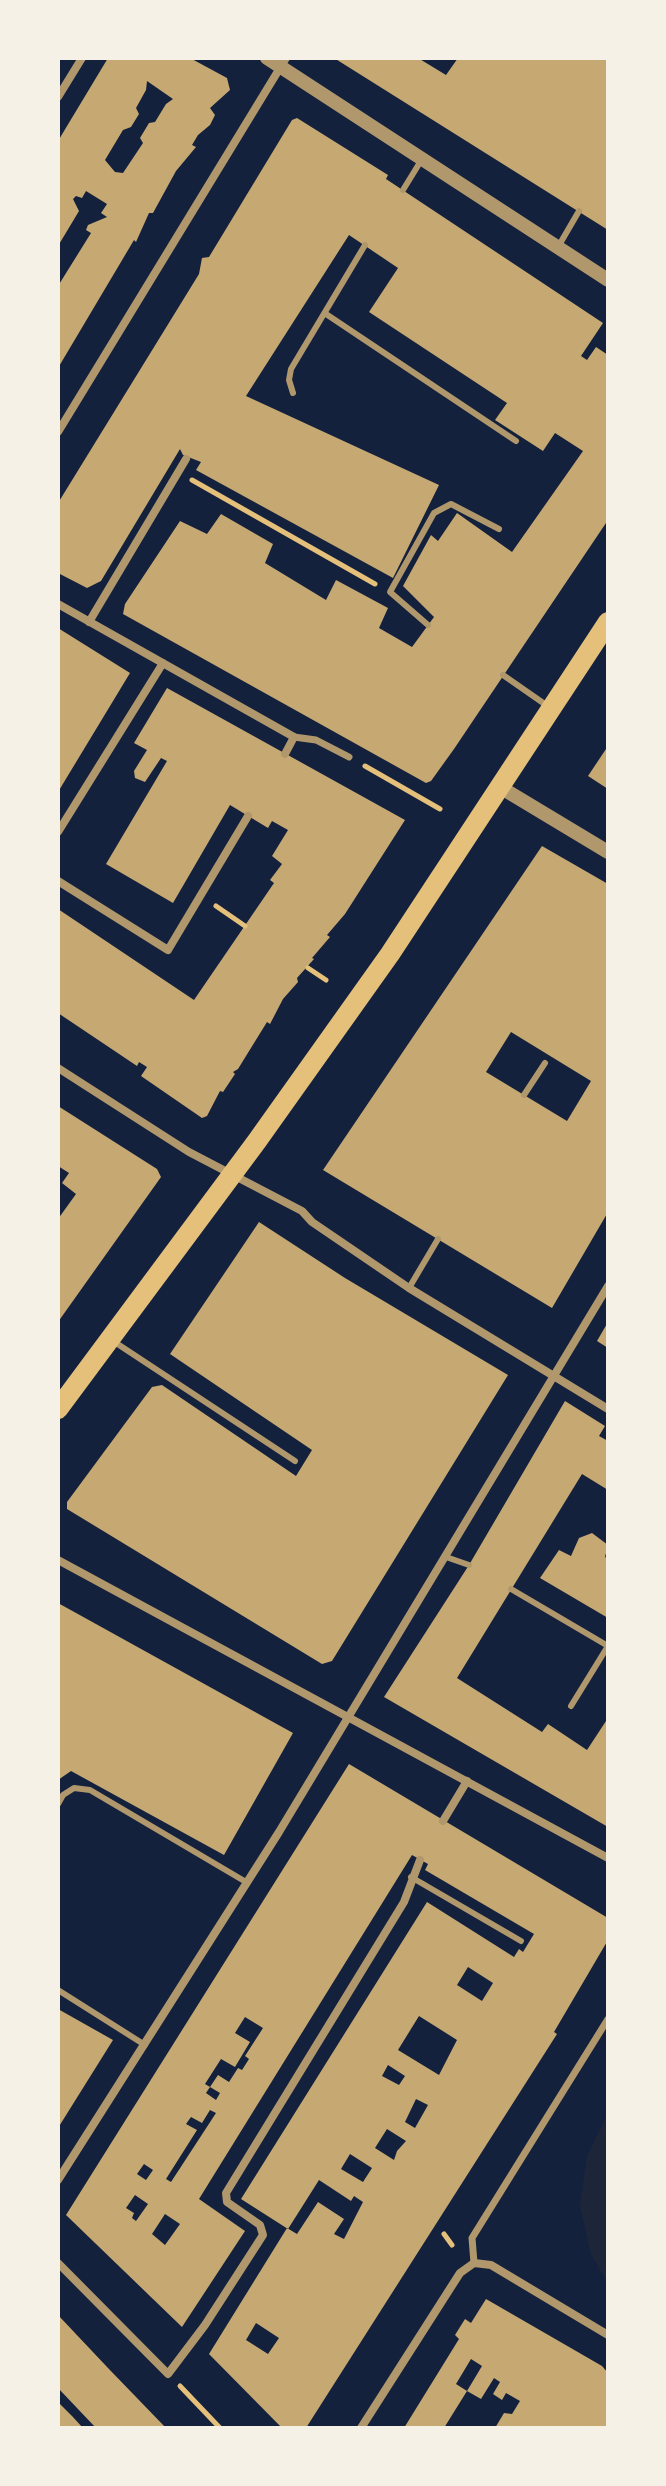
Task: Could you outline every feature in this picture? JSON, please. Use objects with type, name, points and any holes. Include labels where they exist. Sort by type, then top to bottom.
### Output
[{"type":"main road","points":[[58,1409],[390,954],[608,622]]},
{"type":"street","points":[[58,97],[82,58]]},
{"type":"street","points":[[267,58],[284,63],[423,159],[608,280]]},
{"type":"street","points":[[58,432],[284,63]]},
{"type":"street","points":[[89,622],[186,459]]},
{"type":"street","points":[[58,604],[294,737],[316,740],[349,757]]},
{"type":"street","points":[[58,832],[163,663]]},
{"type":"street","points":[[285,754],[294,737]]},
{"type":"street","points":[[500,787],[608,852]]},
{"type":"street","points":[[58,881],[168,950],[248,816]]},
{"type":"street","points":[[58,1068],[189,1152],[302,1211],[312,1222],[409,1288],[608,1409]]},
{"type":"street","points":[[58,2180],[347,1718],[608,1286]]},
{"type":"street","points":[[58,1560],[608,1858]]},
{"type":"street","points":[[443,1821],[467,1781]]},
{"type":"street","points":[[58,2263],[168,2374],[205,2325],[263,2235],[260,2225],[227,2202],[226,2193],[404,1902],[420,1860]]},
{"type":"street","points":[[474,2263],[472,2238],[608,2019]]},
{"type":"street","points":[[361,2428],[460,2273],[474,2263],[491,2265],[608,2335]]},
{"type":"lane","points":[[403,190],[423,159]]},
{"type":"lane","points":[[558,247],[579,211]]},
{"type":"lane","points":[[293,393],[289,380],[291,369],[365,245]]},
{"type":"lane","points":[[326,314],[516,441]]},
{"type":"lane","points":[[428,625],[390,592],[434,513],[451,504],[499,529]]},
{"type":"lane","points":[[503,675],[550,708]]},
{"type":"lane","points":[[524,1095],[545,1063]]},
{"type":"lane","points":[[409,1288],[438,1239]]},
{"type":"lane","points":[[110,1338],[295,1461]]},
{"type":"lane","points":[[446,1557],[469,1565]]},
{"type":"lane","points":[[511,1589],[608,1646],[571,1706]]},
{"type":"lane","points":[[58,1804],[63,1795],[74,1788],[90,1790],[246,1882]]},
{"type":"lane","points":[[411,1877],[521,1941]]},
{"type":"lane","points":[[58,1990],[145,2045]]},
{"type":"path","points":[[178,472],[390,592]]},
{"type":"path","points":[[363,765],[440,809]]},
{"type":"path","points":[[202,896],[245,926]]},
{"type":"path","points":[[308,968],[326,980]]},
{"type":"path","points":[[444,2234],[453,2246]]},
{"type":"path","points":[[168,2374],[220,2428]]},
{"type":"shaded area","points":[[608,2113],[608,2284],[591,2254],[580,2206],[587,2156]]},
{"type":"building","points":[[108,58],[190,58],[227,78],[230,90],[210,108],[215,115],[210,125],[198,135],[192,145],[196,147],[176,171],[153,213],[149,213],[136,242],[134,240],[58,368],[58,286],[91,233],[86,230],[88,225],[107,217],[101,213],[107,204],[86,191],[82,198],[76,196],[73,199],[79,211],[58,246],[58,141]],"holes":[[[147,81],[173,99],[166,104],[155,122],[149,123],[140,138],[143,143],[123,173],[115,172],[105,160],[123,130],[131,127],[139,114],[136,108],[146,90]]]},
{"type":"building","points":[[334,58],[418,58],[446,75],[458,58],[608,58],[608,230]]},
{"type":"building","points":[[297,118],[388,175],[386,179],[603,323],[581,356],[587,360],[596,347],[608,355],[608,520],[454,749],[431,781],[426,783],[123,614],[125,604],[180,521],[207,534],[221,514],[273,544],[265,563],[326,600],[336,580],[388,608],[379,628],[412,647],[434,617],[403,586],[431,535],[438,541],[457,513],[512,552],[583,451],[555,433],[543,451],[495,420],[507,403],[369,312],[398,268],[349,235],[246,396],[439,485],[393,578],[196,470],[201,462],[183,455],[180,449],[101,581],[87,588],[58,573],[58,503],[199,274],[202,258],[209,257],[292,120]]},
{"type":"building","points":[[58,628],[130,673],[58,792]]},
{"type":"building","points":[[167,688],[405,820],[345,914],[327,935],[330,937],[297,978],[298,982],[283,999],[270,1024],[267,1022],[223,1092],[220,1091],[207,1116],[202,1118],[141,1076],[147,1067],[139,1062],[137,1066],[58,1013],[58,909],[194,1000],[274,883],[270,880],[282,864],[272,856],[288,830],[272,821],[268,828],[230,805],[173,903],[106,864],[167,761],[161,758],[145,782],[135,778],[134,771],[147,750],[134,743]]},
{"type":"building","points":[[608,746],[608,789],[588,776]]},
{"type":"building","points":[[542,846],[608,884],[608,1212],[552,1308],[323,1170]],"holes":[[[511,1032],[591,1081],[567,1121],[486,1072]]]},
{"type":"building","points":[[58,1106],[157,1169],[161,1177],[58,1322],[58,1219],[76,1194],[62,1183],[69,1173],[58,1166]]},
{"type":"building","points":[[259,1222],[345,1278],[508,1375],[332,1661],[322,1664],[67,1509],[67,1502],[152,1387],[162,1385],[296,1476],[312,1450],[170,1354]]},
{"type":"building","points":[[608,1322],[608,1348],[597,1341]]},
{"type":"building","points":[[565,1401],[605,1426],[599,1436],[608,1441],[608,1490],[582,1474],[457,1678],[542,1732],[548,1724],[587,1750],[608,1718],[608,1827],[384,1697],[469,1565]]},
{"type":"building","points":[[592,1533],[608,1545],[605,1557],[608,1559],[608,1618],[540,1578],[559,1550],[571,1556],[579,1538]]},
{"type":"building","points":[[58,1603],[293,1733],[224,1855],[71,1771],[58,1780]]},
{"type":"building","points":[[349,1764],[608,1918],[608,1940],[554,2032],[557,2034],[306,2428],[282,2428],[209,2354],[287,2228],[241,2199],[427,1902],[514,1957],[519,1949],[523,1952],[534,1934],[425,1870],[428,1864],[412,1855],[199,2199],[245,2231],[182,2327],[66,2215]],"holes":[[[468,1967],[493,1983],[482,2001],[457,1985]],[[419,2016],[457,2040],[439,2075],[398,2050]],[[245,2017],[263,2028],[245,2056],[249,2059],[242,2070],[238,2068],[229,2082],[218,2075],[210,2087],[205,2084],[221,2059],[235,2067],[250,2042],[235,2033]],[[388,2065],[405,2076],[399,2085],[382,2076]],[[210,2087],[220,2093],[216,2100],[206,2093]],[[416,2099],[428,2105],[415,2128],[405,2122]],[[210,2110],[216,2113],[171,2182],[166,2179],[197,2130],[186,2124],[191,2117],[202,2123]],[[387,2129],[406,2141],[394,2160],[375,2148]],[[350,2154],[372,2168],[363,2182],[341,2169]],[[144,2164],[153,2170],[146,2180],[137,2174]],[[319,2180],[351,2201],[354,2196],[363,2202],[344,2239],[334,2234],[344,2219],[318,2202],[297,2234],[288,2229]],[[135,2195],[148,2204],[136,2221],[132,2218],[134,2213],[126,2208]],[[165,2214],[180,2224],[165,2245],[152,2234]],[[256,2323],[279,2338],[268,2354],[246,2340]]]},
{"type":"building","points":[[58,2009],[113,2040],[58,2128]]},
{"type":"building","points":[[486,2299],[602,2366],[608,2373],[608,2428],[495,2428],[504,2413],[512,2414],[520,2401],[506,2393],[502,2400],[493,2394],[500,2382],[494,2378],[481,2399],[467,2391],[444,2428],[404,2428],[459,2339],[455,2335],[465,2319],[471,2323]],"holes":[[[471,2359],[482,2366],[467,2391],[456,2384]]]},
{"type":"building","points":[[58,2315],[166,2428],[96,2428],[58,2388]]},
{"type":"building","points":[[58,2402],[72,2416],[83,2428],[58,2428]]}]
